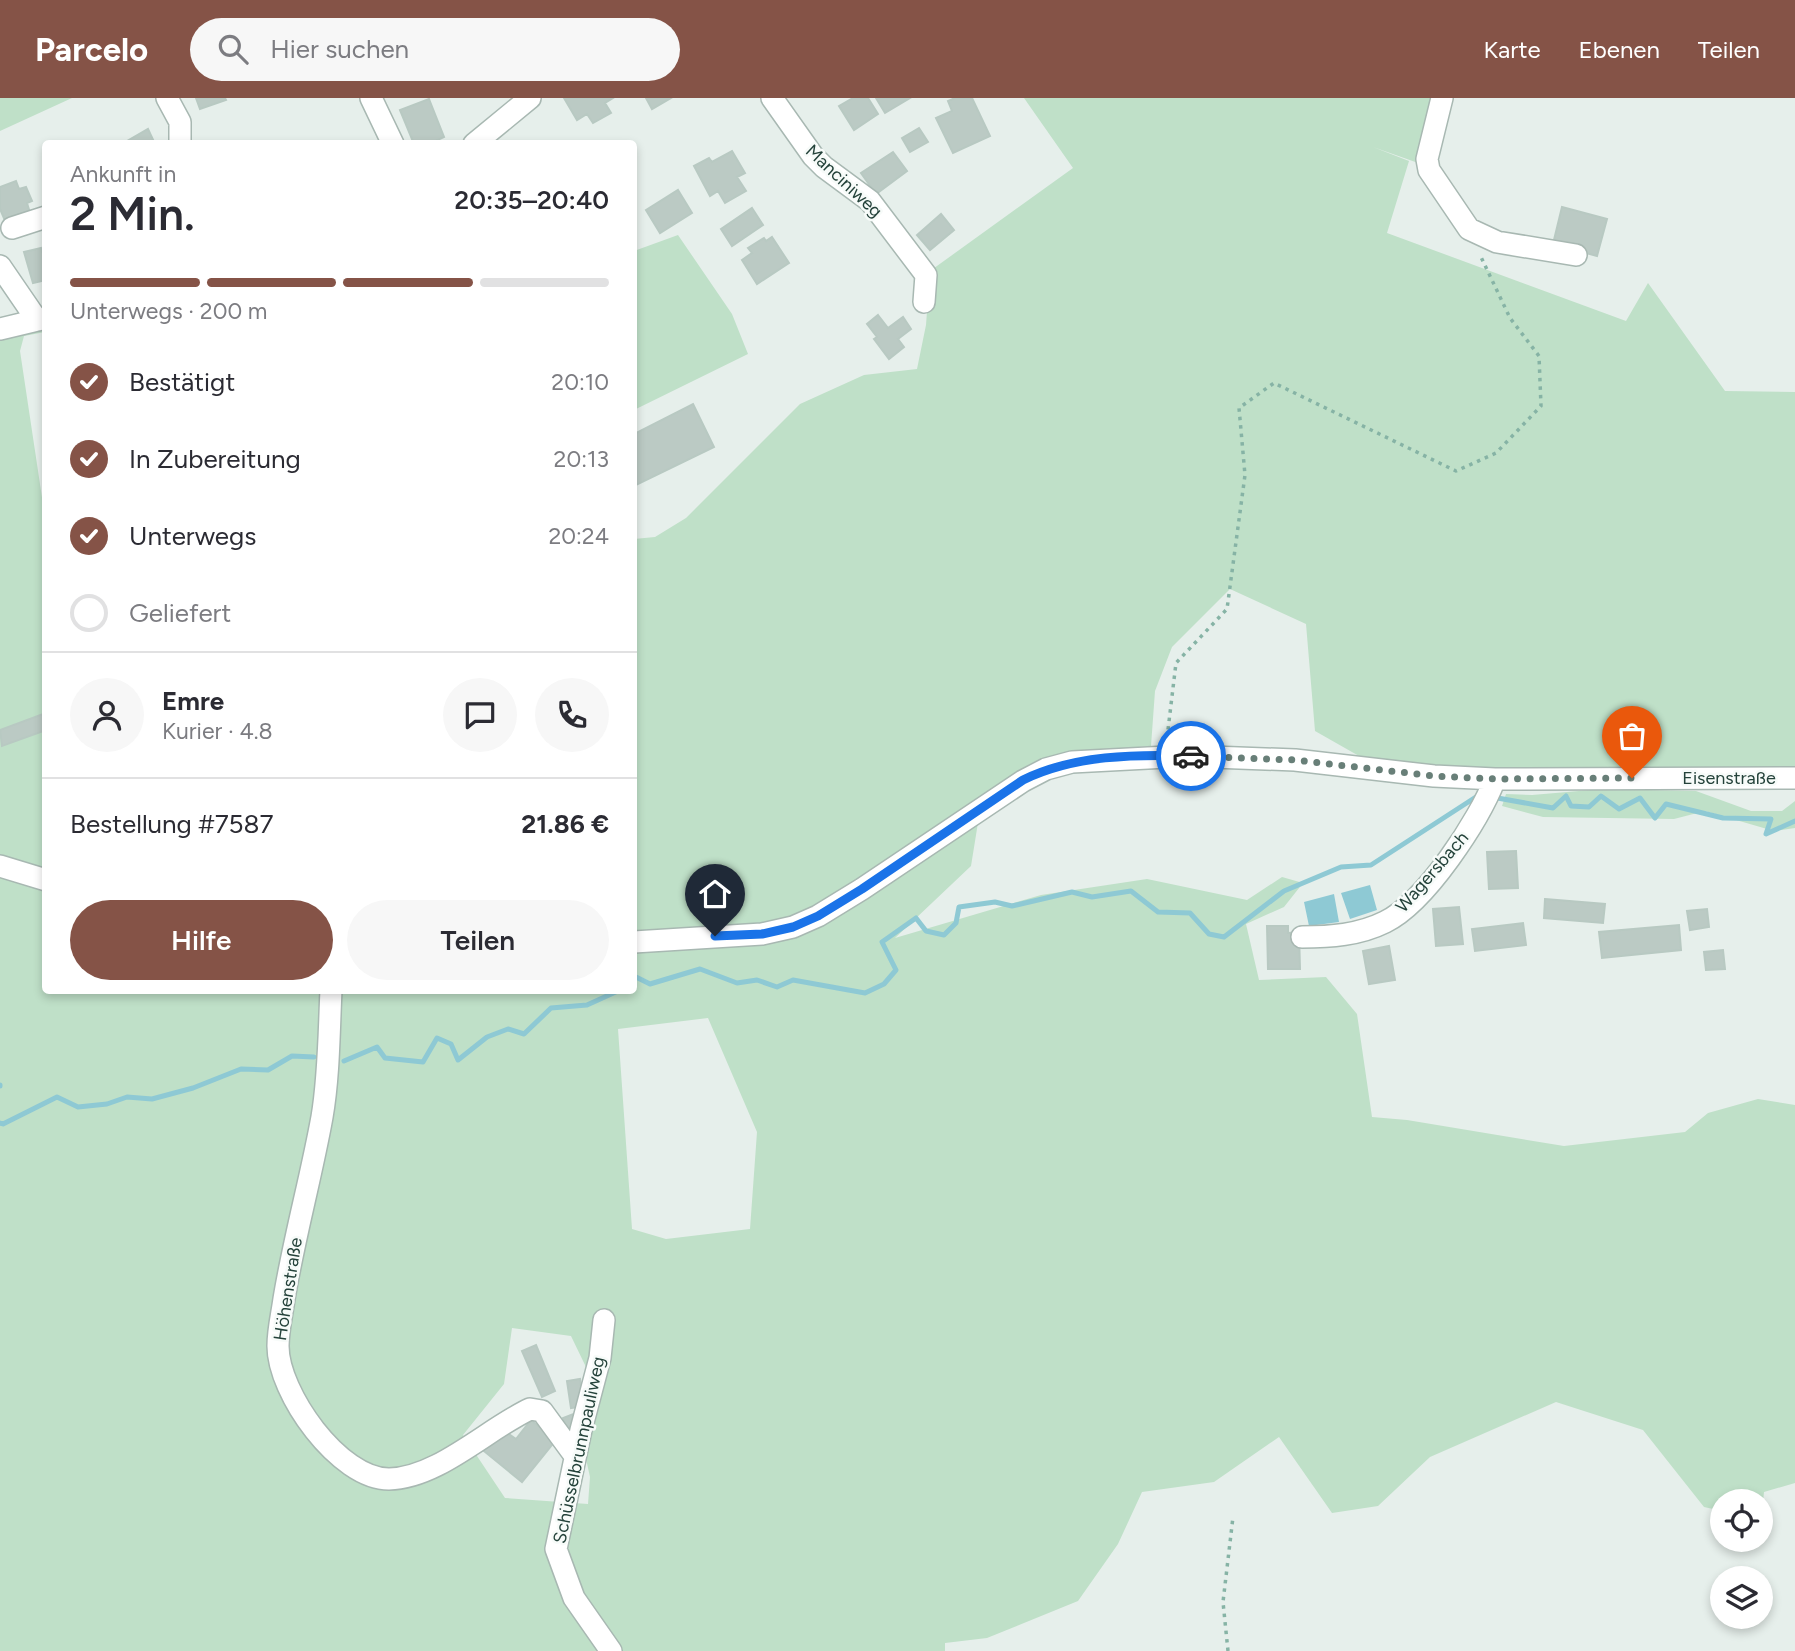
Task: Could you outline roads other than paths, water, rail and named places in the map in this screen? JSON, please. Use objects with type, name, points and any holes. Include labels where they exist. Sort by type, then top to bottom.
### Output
[{"type":"street","points":[[167,98],[180,122],[180,140]]},
{"type":"street","points":[[371,98],[391,140]]},
{"type":"street","points":[[481,140],[530,98]]},
{"type":"street","name":"Manciniweg","points":[[772,98],[813,156],[864,195],[884,218],[926,275],[924,302]]},
{"type":"street","points":[[1442,98],[1427,159],[1429,170],[1469,229],[1497,242],[1576,254]]},
{"type":"street","points":[[12,228],[42,218]]},
{"type":"street","points":[[0,266],[41,319],[0,328]]},
{"type":"street","name":"Eisenstraße","points":[[637,942],[762,934],[793,927],[818,916],[862,889],[1023,780],[1046,769],[1072,762],[1165,757],[1295,760],[1434,776],[1490,790],[1795,778]]},
{"type":"street","name":"Wagersbach","points":[[1302,937],[1334,937],[1384,923],[1401,911],[1446,862],[1468,833],[1490,790]]},
{"type":"street","points":[[0,866],[42,879]]},
{"type":"street","name":"Höhenstraße","points":[[331,994],[323,1114],[288,1273],[278,1344],[279,1362],[285,1383],[297,1406],[312,1427],[337,1453],[358,1469],[376,1477],[400,1477],[434,1466],[530,1409],[542,1411],[575,1456]]},
{"type":"street","name":"Schüsselbrunnpauliweg","points":[[604,1320],[600,1358],[575,1456],[556,1549],[574,1598],[611,1651]]},
{"type":"water","points":[[1370,885],[1377,910],[1350,919],[1341,893]]},
{"type":"water","points":[[1334,894],[1339,922],[1309,926],[1304,902]]},
{"type":"waterway","points":[[637,978],[650,984],[700,969],[737,983],[757,980],[777,987],[793,980],[865,993],[884,984],[896,970],[882,942],[916,918],[926,931],[944,935],[956,923],[959,907],[995,902],[1012,906],[1072,892],[1092,897],[1131,891],[1158,912],[1190,913],[1209,934],[1224,937],[1284,891],[1341,867],[1371,865],[1479,795]]},
{"type":"waterway","points":[[1492,797],[1553,808],[1566,796],[1571,806],[1589,807],[1601,796],[1619,809],[1640,798],[1655,818],[1666,804],[1723,818],[1771,819],[1766,834],[1795,821]]},
{"type":"waterway","points":[[344,1061],[377,1047],[385,1058],[423,1062],[437,1038],[451,1044],[458,1060],[487,1037],[508,1029],[524,1034],[551,1008],[587,1005],[611,994]]},
{"type":"waterway","points":[[0,1123],[3,1124],[57,1097],[78,1107],[107,1104],[127,1097],[152,1099],[193,1088],[241,1069],[268,1070],[292,1056],[314,1057]]}]
